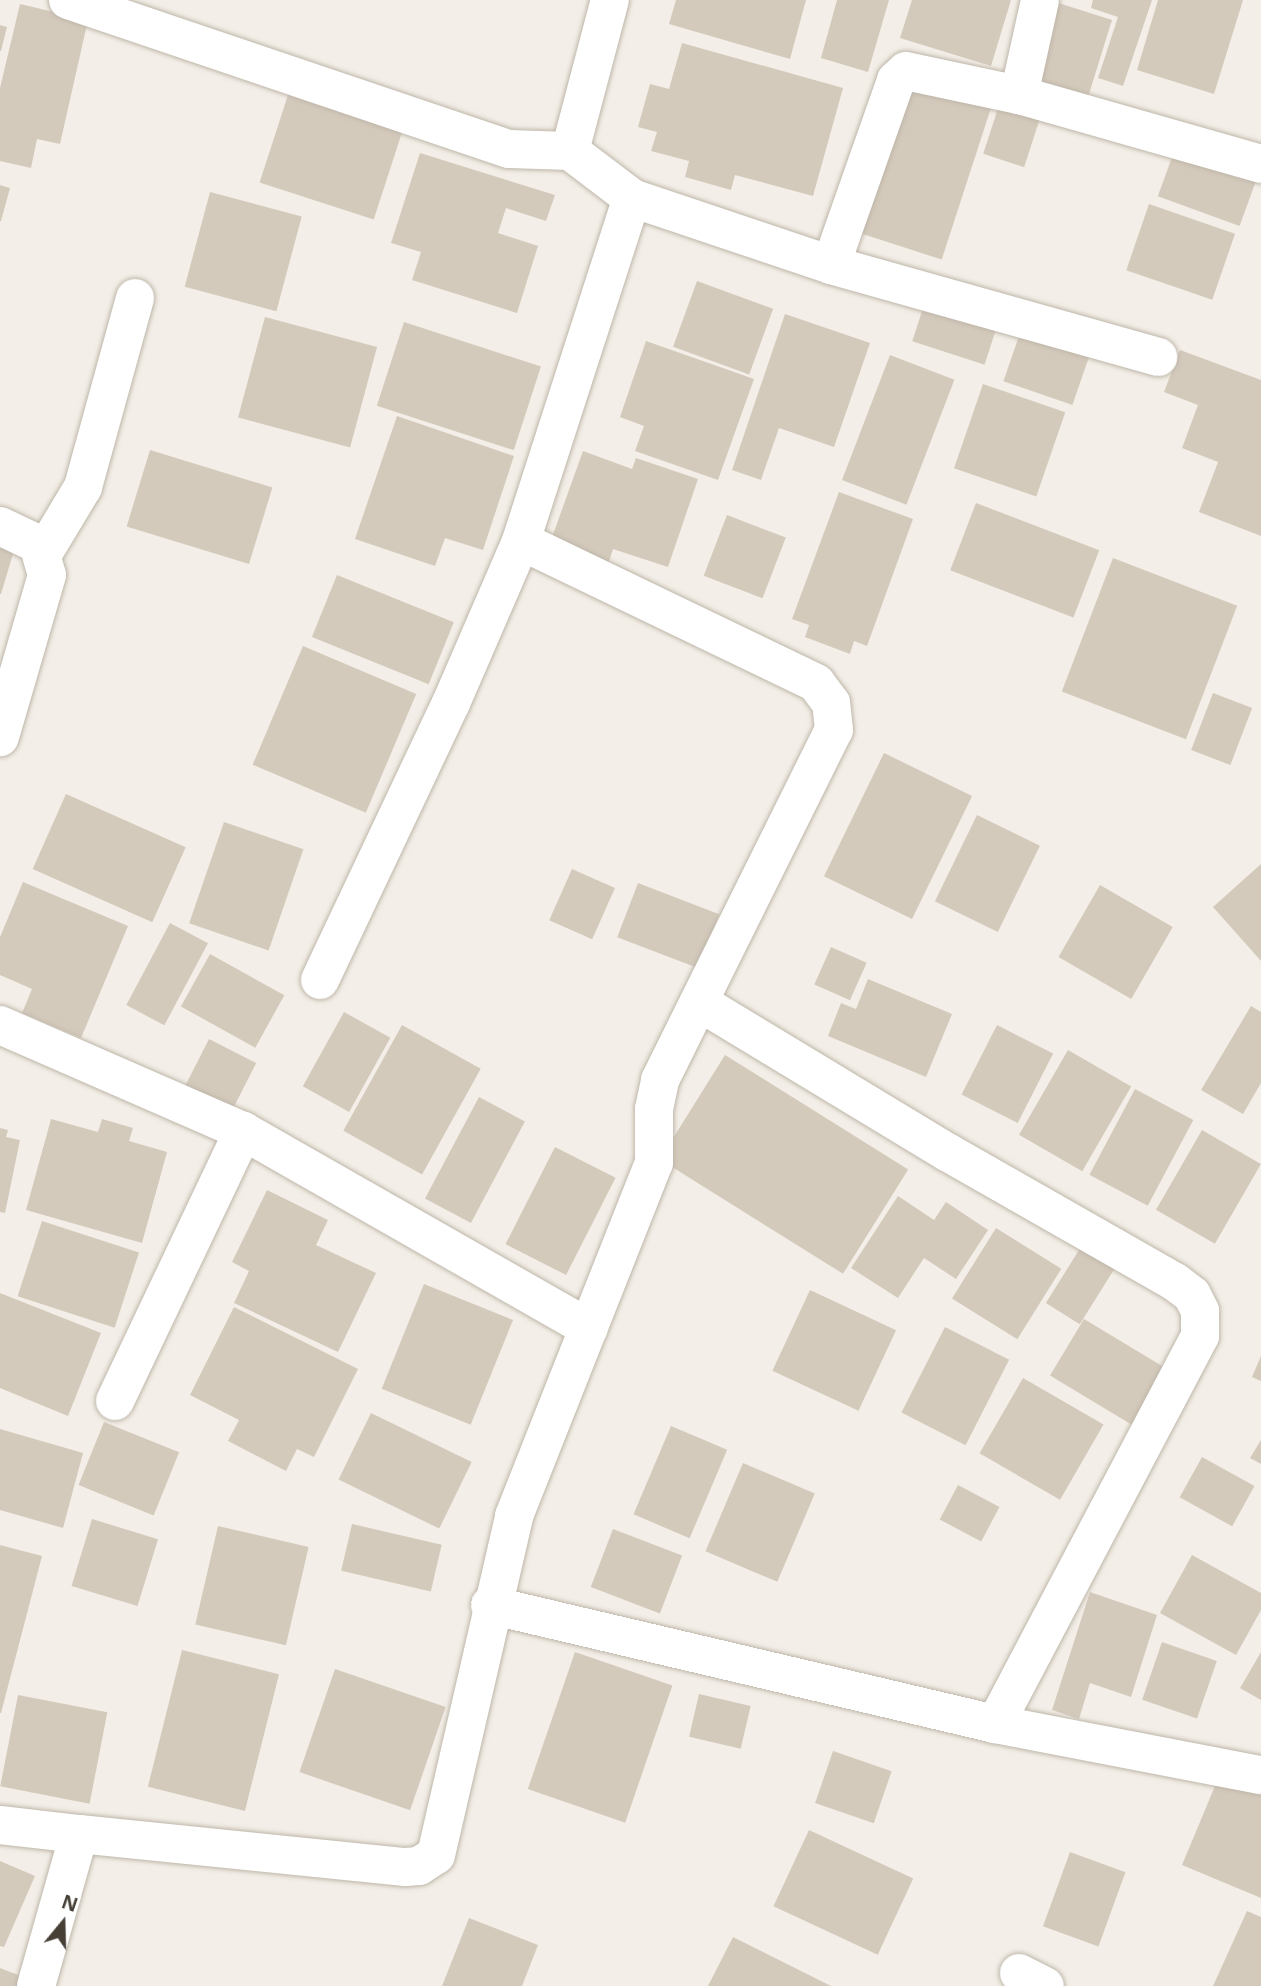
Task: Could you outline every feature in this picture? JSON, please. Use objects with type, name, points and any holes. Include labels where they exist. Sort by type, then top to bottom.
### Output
[{"type":"street","points":[[68,0],[509,149],[570,151],[632,198],[831,265],[1158,357]]},
{"type":"street","points":[[570,151],[610,0]]},
{"type":"street","points":[[1019,95],[1040,0]]},
{"type":"street","points":[[831,265],[901,75],[913,71],[1019,95],[1261,164]]},
{"type":"street","points":[[320,980],[451,703],[520,541],[632,198]]},
{"type":"street","points":[[0,737],[47,575],[44,552],[83,487],[135,298]]},
{"type":"street","points":[[0,526],[24,535],[44,552]]},
{"type":"street","points":[[0,1825],[405,1867],[429,1860],[436,1855],[447,1822],[490,1605],[514,1516],[654,1163],[654,1110],[660,1080],[834,730],[831,703],[816,684],[520,541]]},
{"type":"street","points":[[699,1002],[947,1152],[1175,1282],[1192,1295],[1200,1311],[1200,1336],[995,1724]]},
{"type":"street","points":[[0,1025],[243,1131],[589,1328]]},
{"type":"street","points":[[115,1401],[243,1131]]},
{"type":"street","points":[[490,1605],[995,1724],[1261,1775]]},
{"type":"street","points":[[36,1986],[79,1834]]},
{"type":"building","points":[[676,0],[806,0],[790,59],[669,24]]},
{"type":"building","points":[[837,0],[889,0],[868,72],[821,58]]},
{"type":"building","points":[[912,0],[1011,0],[991,66],[900,38]]},
{"type":"building","points":[[1049,0],[1112,20],[1088,97],[1010,72]]},
{"type":"building","points":[[1093,0],[1152,0],[1123,86],[1098,78],[1118,17],[1091,8]]},
{"type":"building","points":[[1158,0],[1243,0],[1214,94],[1137,70]]},
{"type":"building","points":[[20,4],[88,20],[60,144],[37,139],[31,168],[0,161],[0,88]]},
{"type":"building","points":[[0,25],[7,27],[1,51],[0,51]]},
{"type":"building","points":[[682,43],[843,88],[813,196],[735,175],[731,190],[685,177],[689,161],[651,151],[657,132],[638,127],[650,84],[669,89]]},
{"type":"building","points":[[889,69],[993,103],[942,260],[838,226]]},
{"type":"building","points":[[1003,93],[1044,106],[1024,167],[983,154]]},
{"type":"building","points":[[288,95],[402,132],[374,220],[260,182]]},
{"type":"building","points":[[1179,138],[1261,168],[1240,226],[1158,196]]},
{"type":"building","points":[[420,153],[555,195],[546,221],[506,208],[498,233],[538,246],[517,313],[412,280],[421,252],[391,243]]},
{"type":"building","points":[[0,185],[10,188],[1,221],[0,221]]},
{"type":"building","points":[[210,192],[302,217],[276,311],[185,287]]},
{"type":"building","points":[[1149,204],[1235,234],[1212,300],[1126,270]]},
{"type":"building","points":[[697,281],[773,309],[749,374],[673,347]]},
{"type":"building","points":[[924,305],[996,328],[985,365],[912,341]]},
{"type":"building","points":[[785,314],[870,343],[834,447],[779,428],[761,480],[732,470]]},
{"type":"building","points":[[265,317],[377,347],[350,447],[238,417]]},
{"type":"building","points":[[404,322],[541,366],[514,450],[377,406]]},
{"type":"building","points":[[1020,333],[1089,357],[1072,405],[1003,381]]},
{"type":"building","points":[[646,341],[754,379],[718,480],[635,451],[644,426],[620,417]]},
{"type":"building","points":[[1180,350],[1261,380],[1261,536],[1199,512],[1218,462],[1182,448],[1198,405],[1164,392]]},
{"type":"building","points":[[890,355],[954,380],[906,505],[842,480]]},
{"type":"building","points":[[983,384],[1065,412],[1036,496],[954,468]]},
{"type":"building","points":[[397,416],[514,456],[483,550],[445,538],[435,566],[355,539]]},
{"type":"building","points":[[150,450],[272,487],[249,564],[127,527]]},
{"type":"building","points":[[583,451],[632,469],[636,458],[698,479],[668,567],[613,549],[605,574],[546,554]]},
{"type":"building","points":[[839,492],[913,519],[867,646],[854,641],[850,654],[805,637],[809,625],[792,619]]},
{"type":"building","points":[[976,503],[1099,550],[1073,618],[950,570]]},
{"type":"building","points":[[727,515],[786,538],[763,598],[704,576]]},
{"type":"building","points":[[0,531],[18,537],[1,594],[0,594]]},
{"type":"building","points":[[1113,558],[1237,606],[1186,739],[1062,692]]},
{"type":"building","points":[[337,575],[454,622],[429,684],[312,637]]},
{"type":"building","points":[[303,646],[416,694],[366,813],[253,765]]},
{"type":"building","points":[[1213,693],[1252,708],[1230,765],[1191,750]]},
{"type":"building","points":[[884,753],[972,796],[912,919],[824,876]]},
{"type":"building","points":[[66,794],[186,847],[152,922],[33,869]]},
{"type":"building","points":[[977,815],[1040,846],[998,932],[935,901]]},
{"type":"building","points":[[224,822],[303,849],[269,951],[189,923]]},
{"type":"building","points":[[1261,864],[1261,961],[1213,907]]},
{"type":"building","points":[[572,869],[615,888],[592,939],[549,920]]},
{"type":"building","points":[[23,882],[128,926],[81,1038],[22,1013],[32,989],[0,975],[0,937]]},
{"type":"building","points":[[638,883],[719,914],[698,968],[617,937]]},
{"type":"building","points":[[1100,885],[1173,927],[1131,999],[1058,957]]},
{"type":"building","points":[[170,923],[208,943],[164,1025],[126,1005]]},
{"type":"building","points":[[831,947],[867,963],[850,1000],[814,984]]},
{"type":"building","points":[[210,954],[284,995],[255,1048],[181,1006]]},
{"type":"building","points":[[868,979],[952,1014],[926,1077],[828,1036],[841,1003],[856,1009]]},
{"type":"building","points":[[1251,1006],[1261,1012],[1261,1083],[1243,1114],[1201,1090]]},
{"type":"building","points":[[344,1012],[390,1038],[349,1112],[303,1086]]},
{"type":"building","points":[[402,1025],[481,1069],[422,1174],[343,1131]]},
{"type":"building","points":[[997,1025],[1053,1054],[1018,1123],[962,1094]]},
{"type":"building","points":[[209,1039],[256,1063],[230,1115],[183,1091]]},
{"type":"building","points":[[1068,1050],[1131,1086],[1082,1171],[1019,1135]]},
{"type":"building","points":[[725,1055],[908,1169],[843,1274],[660,1159]]},
{"type":"building","points":[[1135,1089],[1193,1120],[1148,1206],[1089,1175]]},
{"type":"building","points":[[479,1097],[525,1121],[471,1223],[425,1199]]},
{"type":"building","points":[[51,1119],[98,1132],[102,1119],[133,1128],[129,1141],[167,1152],[142,1243],[26,1210]]},
{"type":"building","points":[[0,1128],[8,1130],[6,1137],[20,1140],[5,1213],[0,1212]]},
{"type":"building","points":[[1202,1130],[1261,1164],[1215,1244],[1156,1210]]},
{"type":"building","points":[[555,1147],[616,1178],[566,1275],[506,1244]]},
{"type":"building","points":[[267,1190],[328,1220],[316,1245],[376,1273],[338,1352],[234,1303],[249,1271],[232,1262]]},
{"type":"building","points":[[898,1196],[934,1220],[946,1202],[988,1230],[956,1279],[924,1258],[898,1298],[851,1268]]},
{"type":"building","points":[[42,1221],[139,1253],[115,1328],[18,1296]]},
{"type":"building","points":[[996,1228],[1061,1269],[1017,1339],[952,1298]]},
{"type":"building","points":[[1084,1242],[1118,1263],[1080,1324],[1046,1303]]},
{"type":"building","points":[[424,1284],[513,1320],[471,1425],[382,1389]]},
{"type":"building","points":[[810,1290],[896,1330],[858,1411],[772,1371]]},
{"type":"building","points":[[0,1293],[101,1333],[68,1416],[0,1388]]},
{"type":"building","points":[[234,1307],[358,1369],[314,1457],[297,1449],[286,1471],[228,1441],[239,1420],[190,1395]]},
{"type":"building","points":[[1084,1319],[1165,1368],[1131,1425],[1050,1376]]},
{"type":"building","points":[[945,1327],[1009,1360],[966,1445],[901,1413]]},
{"type":"building","points":[[1261,1356],[1261,1381],[1252,1377]]},
{"type":"building","points":[[1023,1378],[1104,1424],[1060,1500],[980,1453]]},
{"type":"building","points":[[371,1413],[472,1462],[439,1529],[339,1480]]},
{"type":"building","points":[[104,1422],[179,1452],[154,1515],[79,1485]]},
{"type":"building","points":[[671,1426],[727,1450],[690,1538],[633,1514]]},
{"type":"building","points":[[0,1429],[83,1453],[63,1528],[0,1510]]},
{"type":"building","points":[[1261,1440],[1261,1464],[1250,1458]]},
{"type":"building","points":[[1202,1457],[1254,1486],[1232,1526],[1180,1497]]},
{"type":"building","points":[[743,1463],[815,1493],[777,1582],[705,1551]]},
{"type":"building","points":[[958,1485],[999,1507],[981,1542],[940,1519]]},
{"type":"building","points":[[92,1519],[158,1539],[138,1606],[72,1586]]},
{"type":"building","points":[[352,1524],[442,1545],[431,1591],[341,1571]]},
{"type":"building","points":[[218,1526],[309,1547],[286,1645],[195,1624]]},
{"type":"building","points":[[613,1529],[682,1556],[660,1613],[591,1587]]},
{"type":"building","points":[[0,1545],[42,1556],[1,1713],[0,1713]]},
{"type":"building","points":[[1192,1555],[1261,1593],[1261,1610],[1236,1655],[1160,1613]]},
{"type":"building","points":[[1090,1592],[1157,1615],[1131,1697],[1090,1683],[1079,1719],[1052,1710]]},
{"type":"building","points":[[1162,1642],[1217,1661],[1197,1719],[1142,1700]]},
{"type":"building","points":[[182,1650],[279,1674],[245,1811],[148,1787]]},
{"type":"building","points":[[575,1652],[672,1686],[625,1823],[528,1789]]},
{"type":"building","points":[[1261,1652],[1261,1700],[1240,1688]]},
{"type":"building","points":[[335,1669],[446,1707],[410,1810],[300,1772]]},
{"type":"building","points":[[699,1694],[751,1706],[741,1749],[689,1737]]},
{"type":"building","points":[[18,1695],[107,1712],[90,1804],[0,1786]]},
{"type":"building","points":[[833,1751],[892,1771],[874,1823],[815,1803]]},
{"type":"building","points":[[1220,1774],[1261,1791],[1261,1898],[1182,1865]]},
{"type":"building","points":[[809,1830],[913,1879],[878,1955],[774,1906]]},
{"type":"building","points":[[1070,1852],[1125,1872],[1098,1946],[1043,1926]]},
{"type":"building","points":[[0,1861],[35,1876],[4,1947],[0,1946]]},
{"type":"building","points":[[1247,1911],[1261,1917],[1261,1986],[1213,1986]]},
{"type":"building","points":[[469,1918],[538,1945],[522,1986],[442,1986]]},
{"type":"building","points":[[733,1937],[831,1986],[708,1986]]},
{"type":"building","points":[[0,1968],[26,1978],[24,1986],[0,1986]]}]
